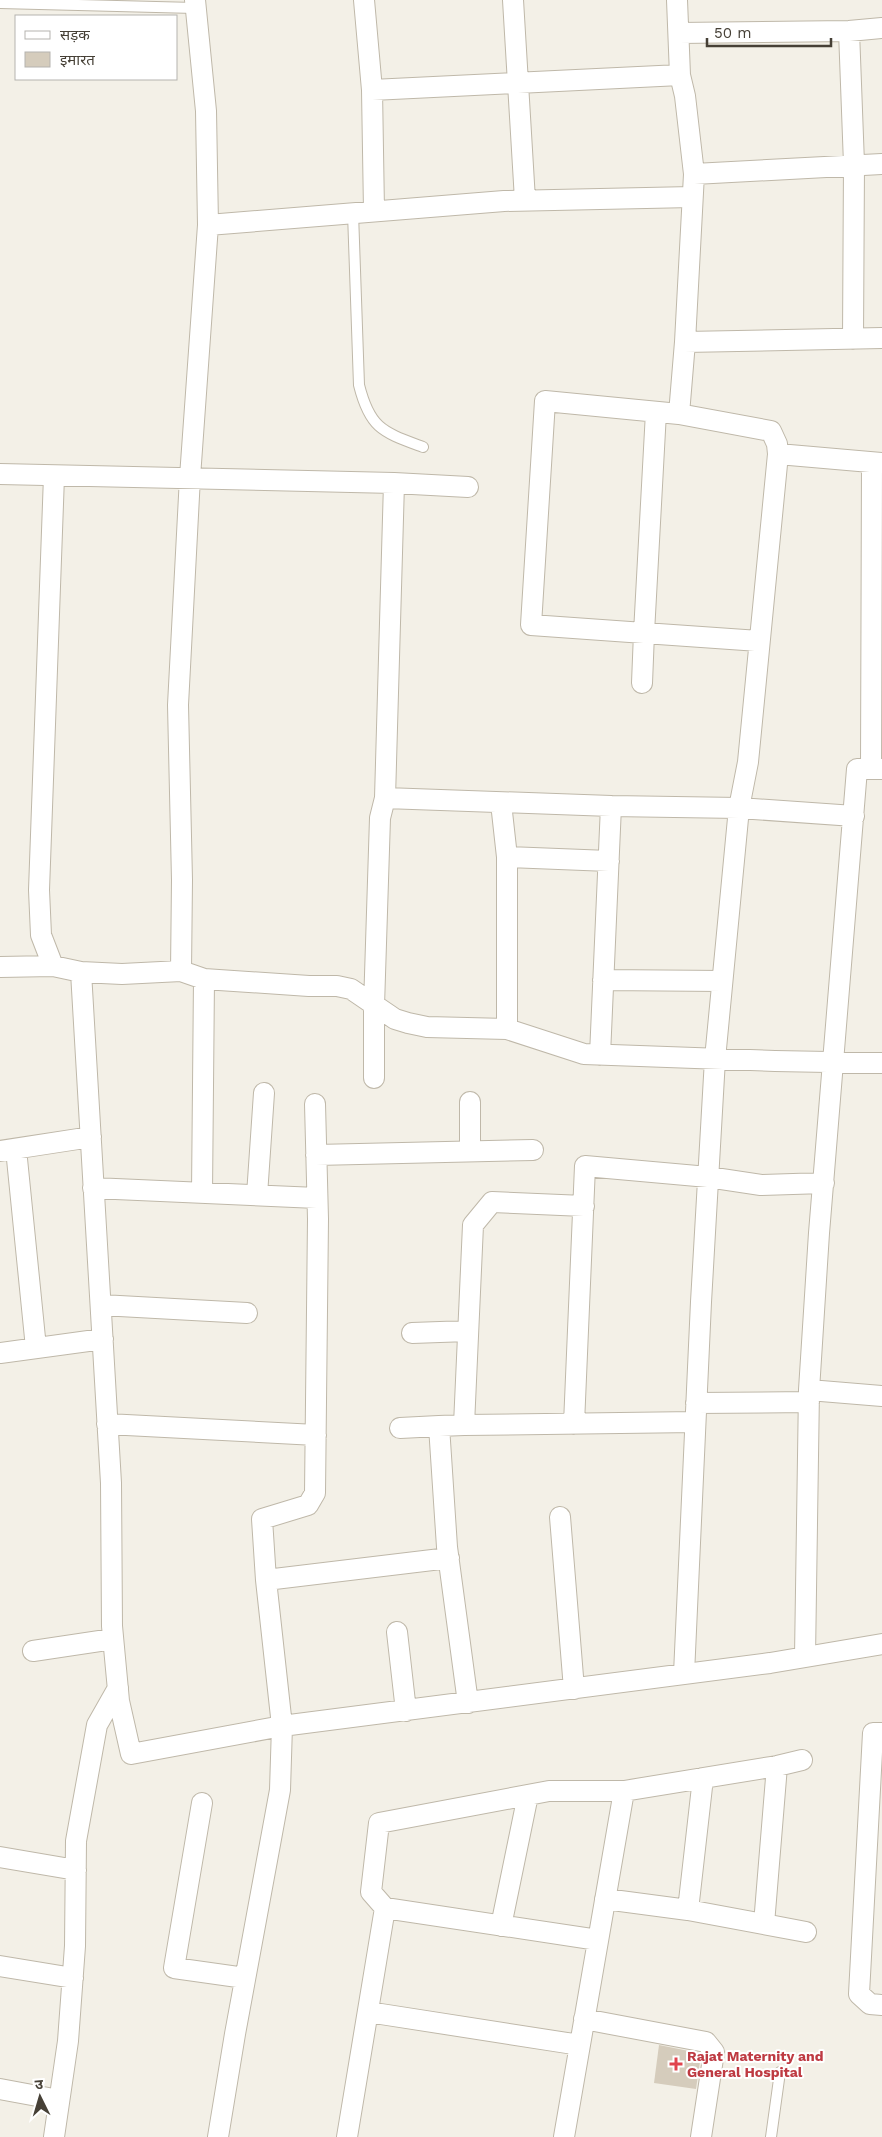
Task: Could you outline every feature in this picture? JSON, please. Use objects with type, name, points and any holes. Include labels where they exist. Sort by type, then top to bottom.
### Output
[{"type":"street","points":[[364,0],[372,90],[374,211]]},
{"type":"street","points":[[513,0],[526,200]]},
{"type":"street","points":[[677,0],[680,75],[685,96],[694,174],[679,414]]},
{"type":"street","points":[[181,971],[182,880],[178,705],[190,478],[208,225],[206,111],[195,4]]},
{"type":"street","points":[[679,33],[849,31],[882,28]]},
{"type":"street","points":[[849,31],[854,164],[853,339]]},
{"type":"street","points":[[372,90],[680,75]]},
{"type":"street","points":[[694,174],[882,164]]},
{"type":"street","points":[[208,225],[526,200],[692,197]]},
{"type":"street","points":[[685,342],[882,338]]},
{"type":"street","points":[[684,1674],[715,1059],[739,808],[748,762],[778,454],[771,431],[679,414],[545,401],[531,626],[759,641]]},
{"type":"street","points":[[642,683],[656,412]]},
{"type":"street","points":[[778,454],[877,463],[877,769],[857,769],[809,1396],[805,1657]]},
{"type":"street","points":[[0,474],[394,483],[468,487]]},
{"type":"street","points":[[53,966],[41,935],[39,890],[54,476]]},
{"type":"street","points":[[374,1078],[374,1006],[380,818],[384,798],[394,483]]},
{"type":"street","points":[[384,798],[501,803],[739,808],[854,816]]},
{"type":"street","points":[[501,803],[508,858],[507,1029]]},
{"type":"street","points":[[600,1055],[611,806]]},
{"type":"street","points":[[508,858],[609,861]]},
{"type":"street","points":[[0,967],[53,966],[81,972],[122,974],[181,971],[204,979],[337,986],[351,989],[395,1019],[427,1027],[507,1029],[584,1054],[882,1063]]},
{"type":"street","points":[[81,972],[111,1483],[113,1639],[119,1701],[131,1754],[282,1726],[684,1674],[882,1644]]},
{"type":"street","points":[[202,1193],[204,979]]},
{"type":"street","points":[[603,980],[722,981]]},
{"type":"street","points":[[257,1195],[264,1092]]},
{"type":"street","points":[[470,1102],[470,1151]]},
{"type":"street","points":[[218,2137],[280,1790],[282,1726],[266,1580],[262,1519],[308,1505],[315,1493],[317,1198],[315,1104]]},
{"type":"street","points":[[36,1348],[8,1150],[91,1137]]},
{"type":"street","points":[[316,1155],[533,1150]]},
{"type":"street","points":[[574,1424],[585,1166],[708,1177],[761,1185],[824,1183]]},
{"type":"street","points":[[94,1188],[317,1198]]},
{"type":"street","points":[[464,1425],[473,1224],[492,1202],[584,1206]]},
{"type":"street","points":[[101,1305],[247,1313]]},
{"type":"street","points":[[412,1333],[468,1331]]},
{"type":"street","points":[[0,1353],[103,1339]]},
{"type":"street","points":[[400,1428],[464,1425],[574,1424],[696,1413],[809,1396],[882,1396]]},
{"type":"street","points":[[108,1424],[316,1435]]},
{"type":"street","points":[[439,1426],[449,1558],[468,1703]]},
{"type":"street","points":[[560,1516],[574,1689]]},
{"type":"street","points":[[266,1580],[449,1558]]},
{"type":"street","points":[[397,1632],[406,1710]]},
{"type":"street","points":[[33,1651],[113,1639]]},
{"type":"street","points":[[54,2137],[68,2040],[73,1978],[76,1841],[97,1725],[118,1688]]},
{"type":"street","points":[[882,1733],[873,1733],[858,1994],[870,2004],[882,2005]]},
{"type":"street","points":[[598,1940],[385,1908],[370,1892],[379,1823],[549,1791],[624,1790],[777,1766],[802,1760]]},
{"type":"street","points":[[764,1924],[777,1766]]},
{"type":"street","points":[[688,1910],[703,1778]]},
{"type":"street","points":[[564,2137],[624,1790]]},
{"type":"street","points":[[501,1926],[528,1795]]},
{"type":"street","points":[[202,1803],[174,1968],[245,1978]]},
{"type":"street","points":[[0,1857],[76,1870]]},
{"type":"street","points":[[605,1899],[688,1910],[806,1932]]},
{"type":"street","points":[[347,2137],[385,1908]]},
{"type":"street","points":[[0,1966],[73,1978]]},
{"type":"street","points":[[368,2012],[580,2046]]},
{"type":"street","points":[[584,2019],[706,2042],[714,2052],[701,2137]]},
{"type":"street","points":[[0,2089],[59,2100]]},
{"type":"lane","points":[[0,3],[195,4]]},
{"type":"lane","points":[[353,213],[359,385],[364,408],[373,421],[390,434],[423,447]]},
{"type":"lane","points":[[771,2137],[780,2072]]},
{"type":"building","points":[[659,2045],[701,2055],[696,2089],[654,2083]]},
{"type":"place","name":"Rajat Maternity and General Hospital","points":[[676,2064]]}]
